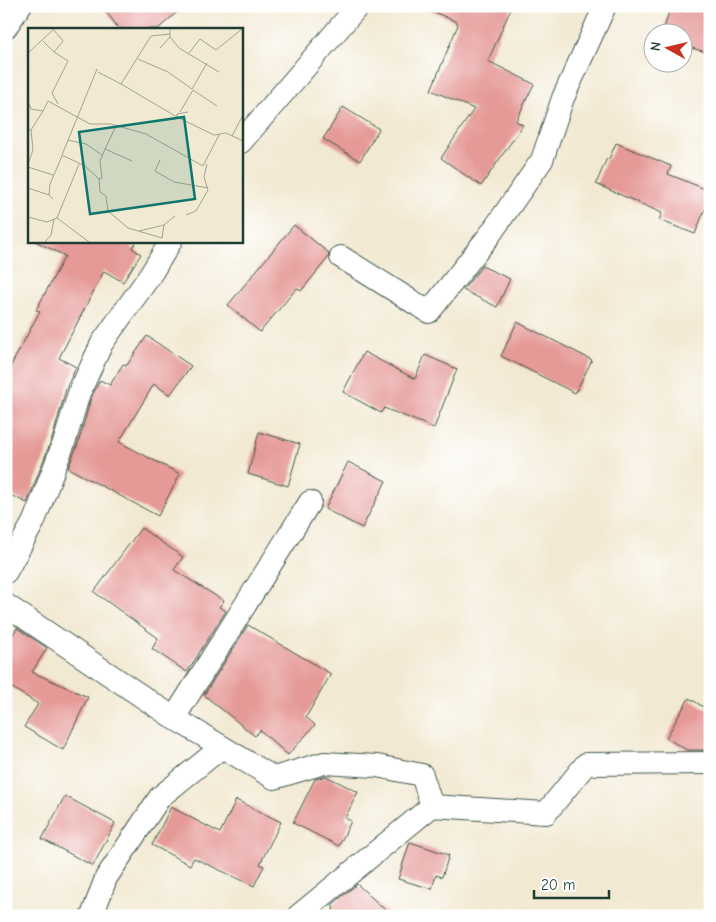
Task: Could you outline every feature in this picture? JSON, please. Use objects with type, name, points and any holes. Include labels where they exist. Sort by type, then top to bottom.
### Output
[{"type":"street","points":[[6,27],[20,6]]},
{"type":"street","points":[[242,141],[358,6]]},
{"type":"street","points":[[341,257],[429,312],[489,236],[542,160],[563,98],[605,6]]},
{"type":"street","points":[[6,572],[34,521],[65,440],[79,393],[102,344],[150,277],[170,242]]},
{"type":"street","points":[[174,718],[310,502]]},
{"type":"street","points":[[6,605],[174,718],[274,778],[324,763],[377,766],[422,775],[432,806]]},
{"type":"street","points":[[92,916],[106,878],[160,797],[222,747]]},
{"type":"street","points":[[298,916],[432,806],[546,812],[586,764],[710,763]]},
{"type":"building","points":[[102,6],[184,6],[159,28],[118,28]]},
{"type":"building","points":[[420,6],[512,6],[488,61],[534,84],[516,121],[523,125],[481,186],[441,158],[474,109],[431,90],[458,25],[457,22]]},
{"type":"building","points":[[685,6],[710,6],[710,53],[694,49],[694,22],[666,22],[670,8],[683,12]]},
{"type":"building","points":[[343,107],[379,129],[360,161],[323,139]]},
{"type":"building","points":[[616,143],[671,166],[668,174],[710,191],[710,197],[695,234],[659,220],[662,213],[596,184],[607,158],[609,159]]},
{"type":"building","points":[[294,225],[329,253],[328,258],[301,291],[297,288],[260,332],[228,305]]},
{"type":"building","points":[[37,242],[136,242],[132,248],[141,254],[123,282],[104,271],[59,358],[76,367],[66,389],[53,436],[27,503],[6,493],[6,375],[40,311],[36,310],[65,256]]},
{"type":"building","points":[[482,266],[510,279],[497,307],[463,290]]},
{"type":"building","points":[[517,322],[592,360],[575,393],[501,356]]},
{"type":"building","points":[[147,336],[191,366],[170,395],[154,384],[119,442],[180,474],[158,516],[68,468],[78,444],[91,398],[100,380],[110,385],[123,364],[127,365]]},
{"type":"building","points":[[364,352],[415,379],[425,355],[457,369],[434,428],[384,408],[381,413],[343,392]]},
{"type":"building","points":[[259,432],[300,444],[288,486],[248,474]]},
{"type":"building","points":[[348,462],[386,481],[362,528],[325,509]]},
{"type":"building","points":[[141,528],[183,557],[174,570],[224,601],[219,607],[226,611],[187,672],[152,649],[158,638],[94,592]]},
{"type":"building","points":[[248,625],[331,674],[306,717],[315,725],[288,755],[260,730],[255,736],[204,695]]},
{"type":"building","points":[[17,628],[47,648],[32,672],[88,697],[63,750],[24,727],[38,704],[6,684],[6,645]]},
{"type":"building","points":[[689,698],[710,711],[710,743],[706,750],[687,750],[666,738]]},
{"type":"building","points":[[326,776],[358,792],[345,818],[351,821],[339,846],[293,823],[315,779]]},
{"type":"building","points":[[65,796],[115,823],[93,866],[42,839]]},
{"type":"building","points":[[236,800],[281,822],[260,864],[264,866],[254,886],[194,858],[190,865],[152,845],[171,807],[220,833]]},
{"type":"building","points":[[410,842],[449,855],[442,877],[436,875],[432,889],[398,879]]},
{"type":"building","points":[[357,884],[392,916],[331,916],[334,907],[332,905]]}]
